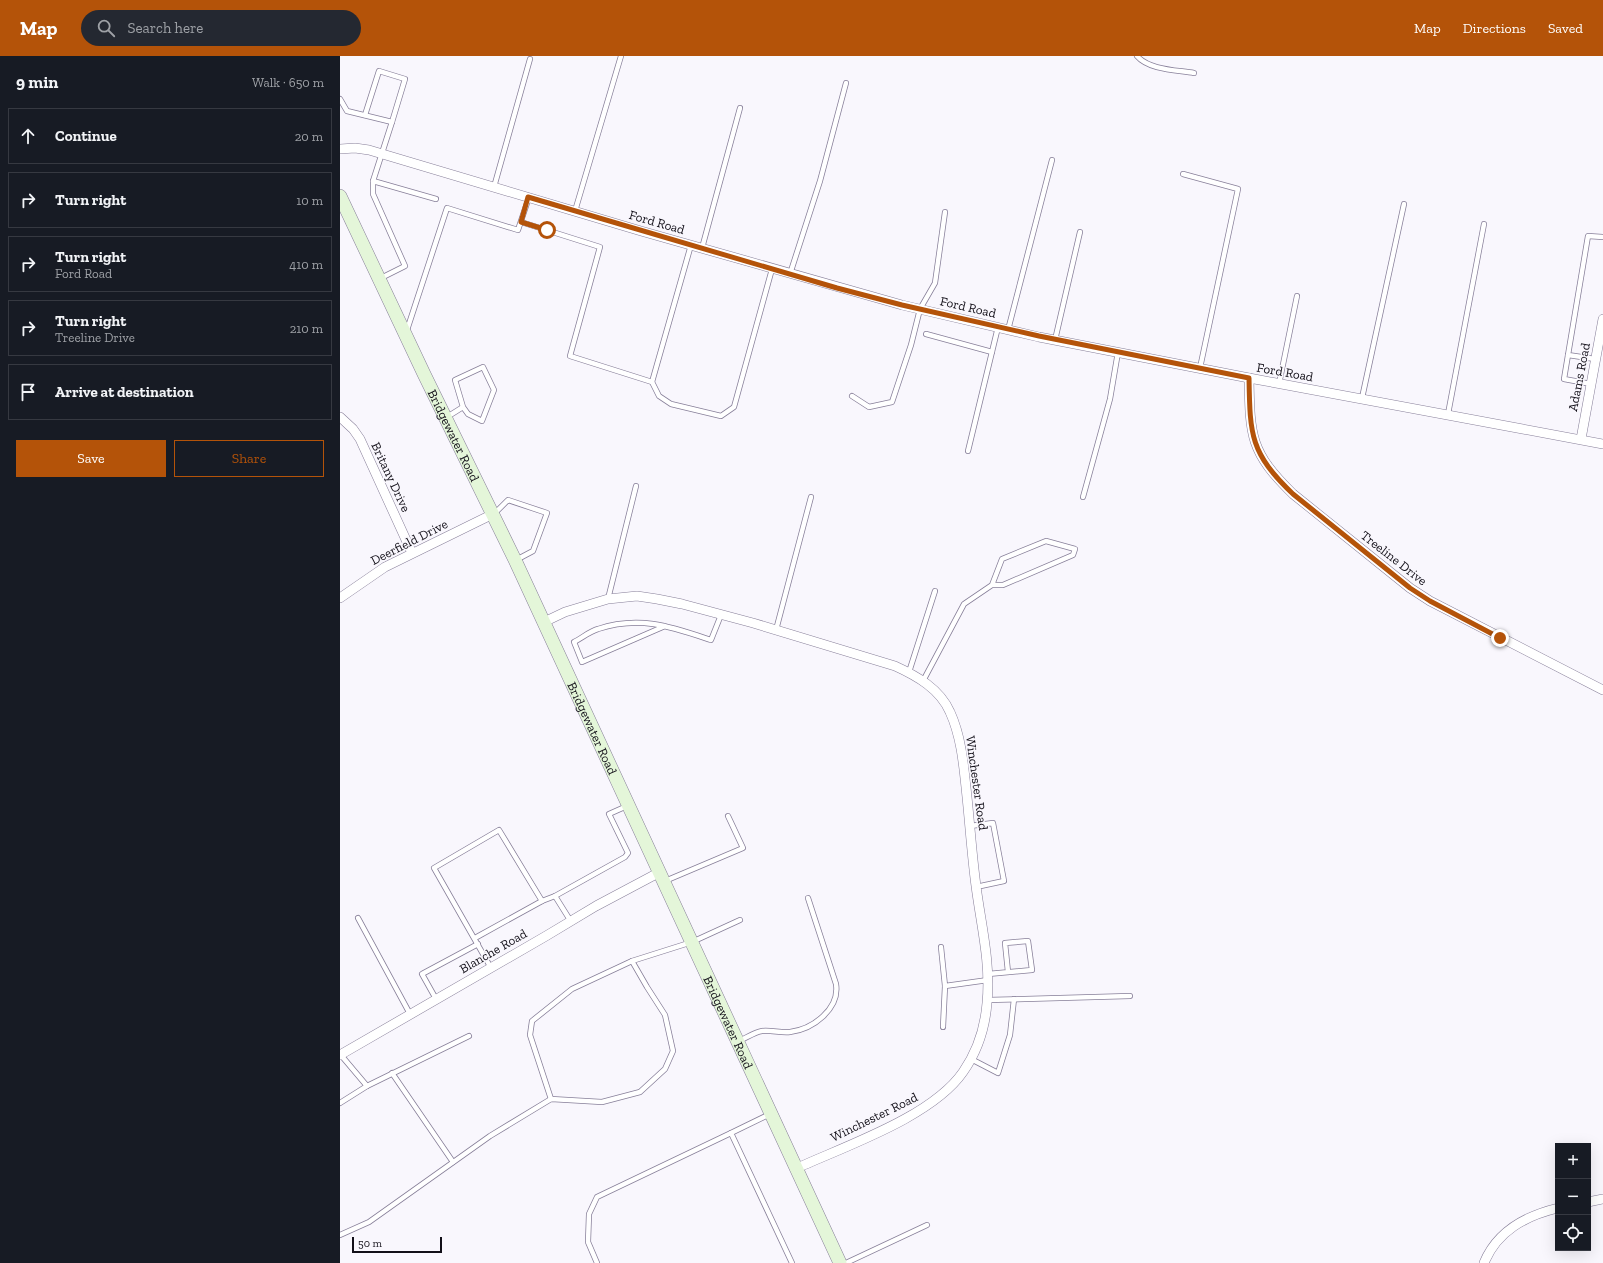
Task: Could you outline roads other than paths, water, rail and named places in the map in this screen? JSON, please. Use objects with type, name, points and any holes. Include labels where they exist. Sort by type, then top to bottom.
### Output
[{"type":"main road","name":"Bridgewater Road","points":[[340,196],[405,334],[515,560],[840,1263]]},
{"type":"street","name":"Ford Road","points":[[340,149],[355,148],[382,154],[772,269],[920,309],[1008,330],[1279,384],[1362,398],[1603,444]]},
{"type":"street","name":"Adams Road","points":[[1581,439],[1603,319]]},
{"type":"street","name":"Treeline Drive","points":[[1249,378],[1250,412],[1257,450],[1263,461],[1276,477],[1293,494],[1410,588],[1430,601],[1603,690]]},
{"type":"street","name":"Britany Drive","points":[[340,416],[360,439],[412,553]]},
{"type":"street","name":"Deerfield Drive","points":[[340,598],[385,567],[493,514]]},
{"type":"street","name":"Winchester Road","points":[[544,622],[565,612],[608,599],[637,596],[682,604],[776,630],[895,666],[909,672],[923,681],[943,700],[955,724],[962,753],[976,887],[987,956],[987,1000],[983,1027],[971,1059],[951,1087],[930,1103],[886,1128],[796,1169]]},
{"type":"street","name":"Blanche Road","points":[[340,1054],[491,968],[570,920],[662,877]]},
{"type":"street","points":[[1591,1201],[1603,1199]]},
{"type":"street","points":[[1484,1263],[1493,1245],[1515,1224],[1527,1218],[1555,1209]]},
{"type":"lane","points":[[575,211],[621,56]]},
{"type":"lane","points":[[1137,56],[1141,60],[1152,65],[1194,73]]},
{"type":"lane","points":[[494,187],[530,58]]},
{"type":"lane","points":[[365,115],[379,71],[405,79],[373,181],[373,194],[405,266],[379,279]]},
{"type":"lane","points":[[790,274],[820,181],[846,83]]},
{"type":"lane","points":[[340,99],[347,111],[392,122]]},
{"type":"lane","points":[[702,248],[740,108]]},
{"type":"lane","points":[[1008,330],[1052,160]]},
{"type":"lane","points":[[1183,174],[1238,189],[1200,368]]},
{"type":"lane","points":[[373,181],[436,199]]},
{"type":"lane","points":[[405,334],[447,208],[518,230],[528,197]]},
{"type":"lane","points":[[1362,398],[1404,204]]},
{"type":"lane","points":[[852,396],[869,407],[892,402],[911,345],[920,309],[935,282],[945,212]]},
{"type":"lane","points":[[521,222],[600,246],[570,356],[652,382],[660,396],[672,404],[720,416],[734,407],[772,269]]},
{"type":"lane","points":[[1448,414],[1484,224]]},
{"type":"lane","points":[[1055,340],[1080,232]]},
{"type":"lane","points":[[1591,384],[1564,379],[1588,236],[1603,237]]},
{"type":"lane","points":[[652,382],[691,245]]},
{"type":"lane","points":[[1279,384],[1297,296]]},
{"type":"lane","points":[[968,451],[998,327]]},
{"type":"lane","points":[[926,334],[992,352]]},
{"type":"lane","points":[[1083,497],[1110,399],[1118,352]]},
{"type":"lane","points":[[1568,355],[1595,359]]},
{"type":"lane","points":[[483,367],[494,390],[482,421],[468,414],[463,407],[455,380],[483,367]]},
{"type":"lane","points":[[446,418],[463,407]]},
{"type":"lane","points":[[608,599],[636,486]]},
{"type":"lane","points":[[776,630],[811,497]]},
{"type":"lane","points":[[493,514],[508,500],[547,514],[533,551],[515,560]]},
{"type":"lane","points":[[923,681],[964,604],[992,585],[1002,560],[1046,541],[1074,549],[1073,555],[1003,585],[992,585]]},
{"type":"lane","points":[[909,672],[935,591]]},
{"type":"lane","points":[[665,626],[582,662],[574,642],[598,629],[636,621],[665,626],[711,640],[721,615]]},
{"type":"lane","points":[[474,938],[542,900],[555,896],[625,857],[628,853],[609,814],[629,805]]},
{"type":"lane","points":[[662,877],[743,848],[728,816]]},
{"type":"lane","points":[[970,826],[993,823],[1004,881],[976,887]]},
{"type":"lane","points":[[491,968],[434,868],[499,830],[542,900]]},
{"type":"lane","points":[[555,896],[570,920]]},
{"type":"lane","points":[[738,1041],[762,1031],[789,1032],[805,1027],[824,1015],[834,1004],[836,984],[808,898]]},
{"type":"lane","points":[[358,918],[410,1014]]},
{"type":"lane","points":[[551,1099],[530,1035],[532,1021],[572,989],[632,961],[692,942],[740,920]]},
{"type":"lane","points":[[945,986],[1008,972],[1032,970],[1028,941],[1005,943],[1008,972]]},
{"type":"lane","points":[[436,999],[422,974],[478,944]]},
{"type":"lane","points":[[941,947],[945,986],[943,1028]]},
{"type":"lane","points":[[340,1235],[369,1222],[490,1136],[551,1099],[602,1102],[640,1092],[666,1070],[673,1051],[666,1015],[632,961]]},
{"type":"lane","points":[[987,1000],[1130,996]]},
{"type":"lane","points":[[971,1059],[998,1074],[1010,1035],[1014,999]]},
{"type":"lane","points":[[340,1103],[367,1086],[392,1073],[469,1036]]},
{"type":"lane","points":[[340,1054],[367,1086]]},
{"type":"lane","points":[[392,1073],[453,1162]]},
{"type":"lane","points":[[596,1263],[588,1242],[589,1214],[598,1197],[771,1113]]},
{"type":"lane","points":[[732,1133],[792,1263]]},
{"type":"lane","points":[[846,1263],[927,1225]]}]
